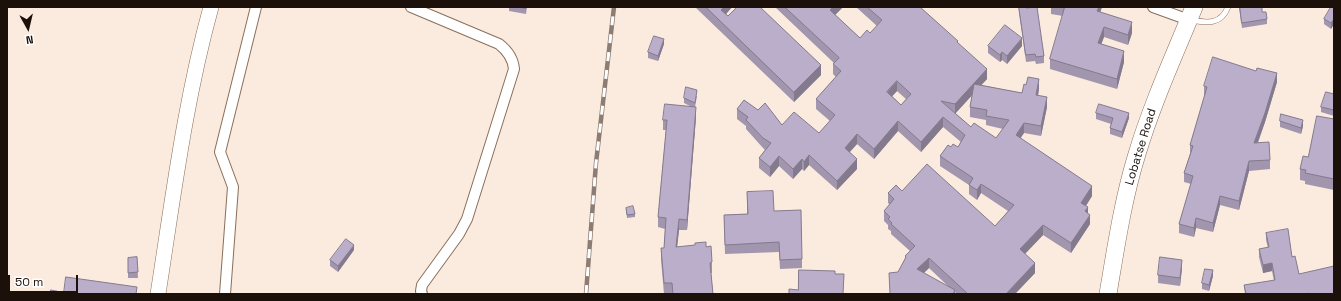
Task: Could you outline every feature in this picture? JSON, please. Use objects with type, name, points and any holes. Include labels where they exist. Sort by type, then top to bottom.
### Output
[{"type":"highway","name":"Lobatse Road","points":[[1108,294],[1121,221],[1136,156],[1156,97],[1192,13]]},
{"type":"main road","points":[[158,294],[188,108],[201,45],[211,7]]},
{"type":"street","points":[[225,294],[233,187],[220,152],[256,7]]},
{"type":"street","points":[[411,7],[499,44],[511,57],[514,69],[467,219],[459,234],[422,285],[422,294]]},
{"type":"street","points":[[1153,7],[1192,13]]},
{"type":"lane","points":[[1192,13],[1208,22],[1218,20],[1225,15],[1228,7]]},
{"type":"building","points":[[706,7],[724,7],[721,10],[728,16],[737,7],[760,7],[821,65],[794,92]]},
{"type":"building","points":[[785,7],[833,7],[830,10],[860,38],[867,30],[870,33],[882,20],[867,7],[920,7],[987,69],[955,104],[941,101],[971,127],[974,123],[996,138],[1009,120],[986,116],[987,110],[970,107],[974,84],[1022,93],[1024,84],[1026,85],[1028,77],[1039,79],[1036,95],[1047,97],[1041,126],[1024,123],[1016,135],[1092,186],[1081,203],[1088,207],[1085,211],[1090,215],[1071,243],[1043,225],[1020,249],[1035,263],[1006,294],[968,294],[929,258],[917,269],[955,290],[953,294],[890,294],[889,273],[898,272],[906,257],[905,256],[915,246],[891,224],[892,223],[888,219],[890,217],[884,211],[894,199],[888,193],[896,185],[902,191],[927,164],[995,226],[1014,205],[981,184],[977,190],[969,185],[973,178],[940,156],[948,145],[951,147],[953,144],[958,147],[965,135],[943,117],[921,142],[898,121],[874,149],[857,134],[845,148],[857,159],[837,181],[809,155],[804,162],[802,159],[793,169],[779,156],[770,167],[759,158],[771,143],[763,138],[746,120],[748,117],[737,109],[744,100],[758,110],[765,103],[782,125],[794,112],[819,133],[835,115],[816,99],[841,71],[833,64],[839,58]],"holes":[[[897,81],[911,94],[901,105],[887,92]]]},
{"type":"building","points":[[1019,7],[1037,7],[1044,56],[1036,57],[1035,54],[1026,55]]},
{"type":"building","points":[[1065,7],[1099,7],[1097,11],[1132,22],[1128,35],[1104,27],[1098,43],[1124,51],[1117,79],[1050,59]]},
{"type":"building","points":[[1240,7],[1262,7],[1262,12],[1266,12],[1267,19],[1242,23]]},
{"type":"building","points":[[1331,7],[1334,7],[1334,19],[1331,23],[1324,19]]},
{"type":"building","points":[[1005,25],[1022,38],[1007,56],[1002,52],[1000,55],[988,46]]},
{"type":"building","points":[[654,36],[664,39],[658,56],[648,52]]},
{"type":"building","points":[[1213,57],[1256,71],[1257,68],[1277,73],[1254,143],[1269,142],[1270,160],[1249,161],[1239,201],[1220,196],[1213,223],[1196,218],[1194,228],[1179,224],[1193,176],[1184,173],[1193,146],[1190,145],[1207,87],[1204,86]]},
{"type":"building","points":[[686,87],[697,90],[695,103],[684,98]]},
{"type":"building","points":[[1326,92],[1334,94],[1334,110],[1321,107]]},
{"type":"building","points":[[665,104],[696,107],[687,220],[679,219],[676,247],[706,242],[706,247],[711,246],[712,262],[710,263],[713,294],[673,294],[672,283],[664,283],[661,248],[664,248],[666,218],[658,217],[667,120],[663,120]]},
{"type":"building","points":[[1099,104],[1129,113],[1122,132],[1110,128],[1113,118],[1096,113]]},
{"type":"building","points":[[1281,114],[1303,120],[1301,128],[1280,121]]},
{"type":"building","points":[[1317,116],[1334,119],[1334,179],[1305,173],[1306,170],[1300,169],[1303,156],[1308,157]]},
{"type":"building","points":[[773,191],[774,211],[801,210],[802,259],[780,260],[779,242],[725,245],[724,215],[748,214],[747,192]]},
{"type":"building","points":[[633,206],[635,214],[627,215],[626,208]]},
{"type":"building","points":[[1288,229],[1292,257],[1295,256],[1299,274],[1334,266],[1334,294],[1246,294],[1244,285],[1275,280],[1272,263],[1263,265],[1259,249],[1269,247],[1266,233]]},
{"type":"building","points":[[346,239],[354,245],[338,266],[330,260]]},
{"type":"building","points":[[137,257],[138,272],[128,273],[128,258]]},
{"type":"building","points":[[1160,257],[1182,260],[1180,278],[1158,275]]},
{"type":"building","points":[[1205,269],[1213,270],[1209,285],[1202,283]]},
{"type":"building","points":[[799,270],[835,271],[835,274],[844,274],[843,294],[789,294],[789,289],[798,290]]},
{"type":"building","points":[[66,277],[137,287],[136,294],[64,293]]},
{"type":"building","points":[[51,290],[66,293],[66,294],[50,294]]},
{"type":"railway","points":[[586,294],[596,163],[614,7]]}]
